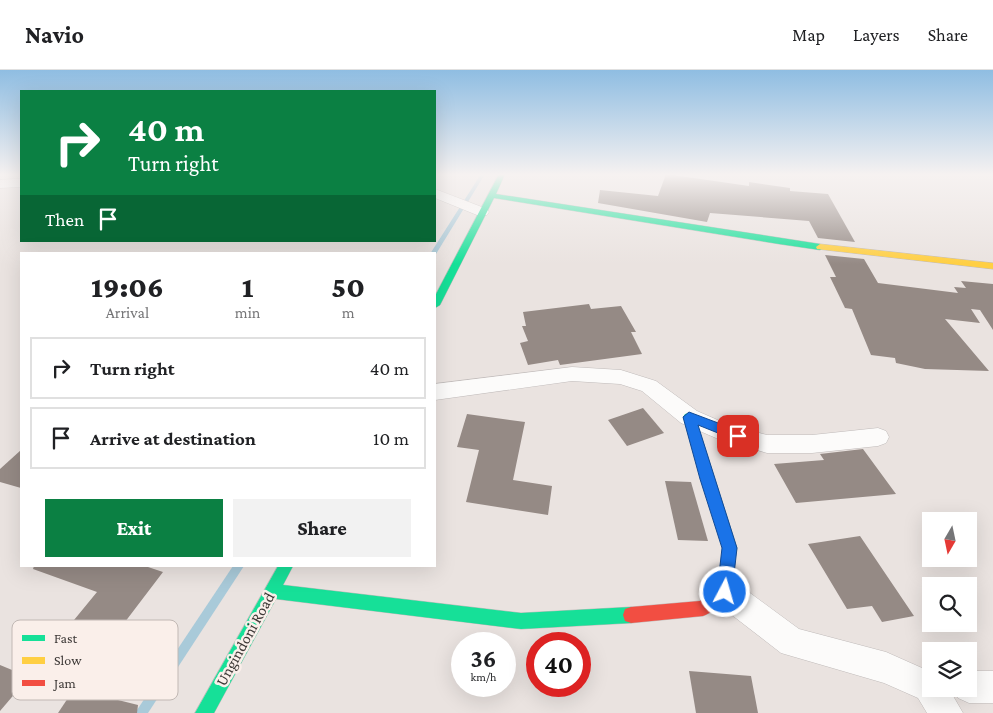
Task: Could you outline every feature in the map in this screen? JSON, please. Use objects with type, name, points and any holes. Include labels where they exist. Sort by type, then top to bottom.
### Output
[{"type":"street","points":[[462,204],[482,212]]},
{"type":"street","points":[[436,303],[486,204]]},
{"type":"street","points":[[551,204],[757,239],[993,266]]},
{"type":"street","points":[[436,392],[572,374],[621,377],[649,386],[689,417],[724,432],[766,444],[812,444],[878,437]]},
{"type":"street","points":[[271,591],[521,622],[620,616],[704,608],[725,592],[730,548],[689,417]]},
{"type":"street","name":"Ungindoni Road","points":[[204,713],[285,567]]},
{"type":"street","points":[[725,592],[792,642],[886,668],[922,688]]},
{"type":"street","points":[[977,687],[993,687]]},
{"type":"building","points":[[604,204],[834,204],[855,242],[818,238],[809,221],[710,213],[707,222]]},
{"type":"building","points":[[825,255],[864,259],[878,283],[958,293],[954,287],[966,288],[961,281],[993,284],[993,330],[980,310],[971,309],[980,323],[945,319],[989,371],[925,369],[896,363],[895,358],[871,355],[852,309],[845,308],[830,277],[836,277]]},
{"type":"building","points":[[589,304],[591,309],[621,306],[636,332],[631,332],[642,354],[560,365],[558,360],[528,365],[520,343],[528,341],[522,326],[526,326],[523,312]]},
{"type":"building","points":[[643,408],[664,433],[627,446],[608,420]]},
{"type":"building","points":[[467,414],[525,422],[513,480],[552,486],[548,515],[466,502],[479,450],[457,447]]},
{"type":"building","points":[[863,449],[896,494],[796,503],[774,464],[824,460],[820,454]]},
{"type":"building","points":[[20,451],[20,488],[0,482],[0,469]]},
{"type":"building","points":[[665,481],[691,482],[708,541],[678,540]]},
{"type":"building","points":[[860,536],[914,616],[882,622],[872,606],[847,609],[808,544]]},
{"type":"building","points":[[34,567],[148,567],[163,572],[126,620],[74,620],[97,592],[33,569]]},
{"type":"building","points":[[0,665],[12,670],[12,697],[0,711]]},
{"type":"building","points":[[689,671],[751,676],[758,713],[696,713]]},
{"type":"building","points":[[67,700],[118,700],[138,705],[137,713],[58,713]]},
{"type":"waterway","points":[[434,252],[464,204]]},
{"type":"waterway","points":[[178,658],[238,567]]},
{"type":"waterway","points":[[141,713],[150,700]]},
{"type":"traffic: fast","points":[[436,303],[487,204]]},
{"type":"traffic: fast","points":[[547,204],[820,247]]},
{"type":"traffic: fast","points":[[689,417],[730,548],[727,573]]},
{"type":"traffic: fast","points":[[204,713],[285,567]]},
{"type":"traffic: fast","points":[[271,591],[521,621],[631,615]]},
{"type":"traffic: slow","points":[[820,247],[993,266]]},
{"type":"traffic: jam","points":[[631,615],[703,608],[725,592],[727,573]]},
{"type":"route","points":[[725,592],[730,548],[689,417],[738,436]]}]
